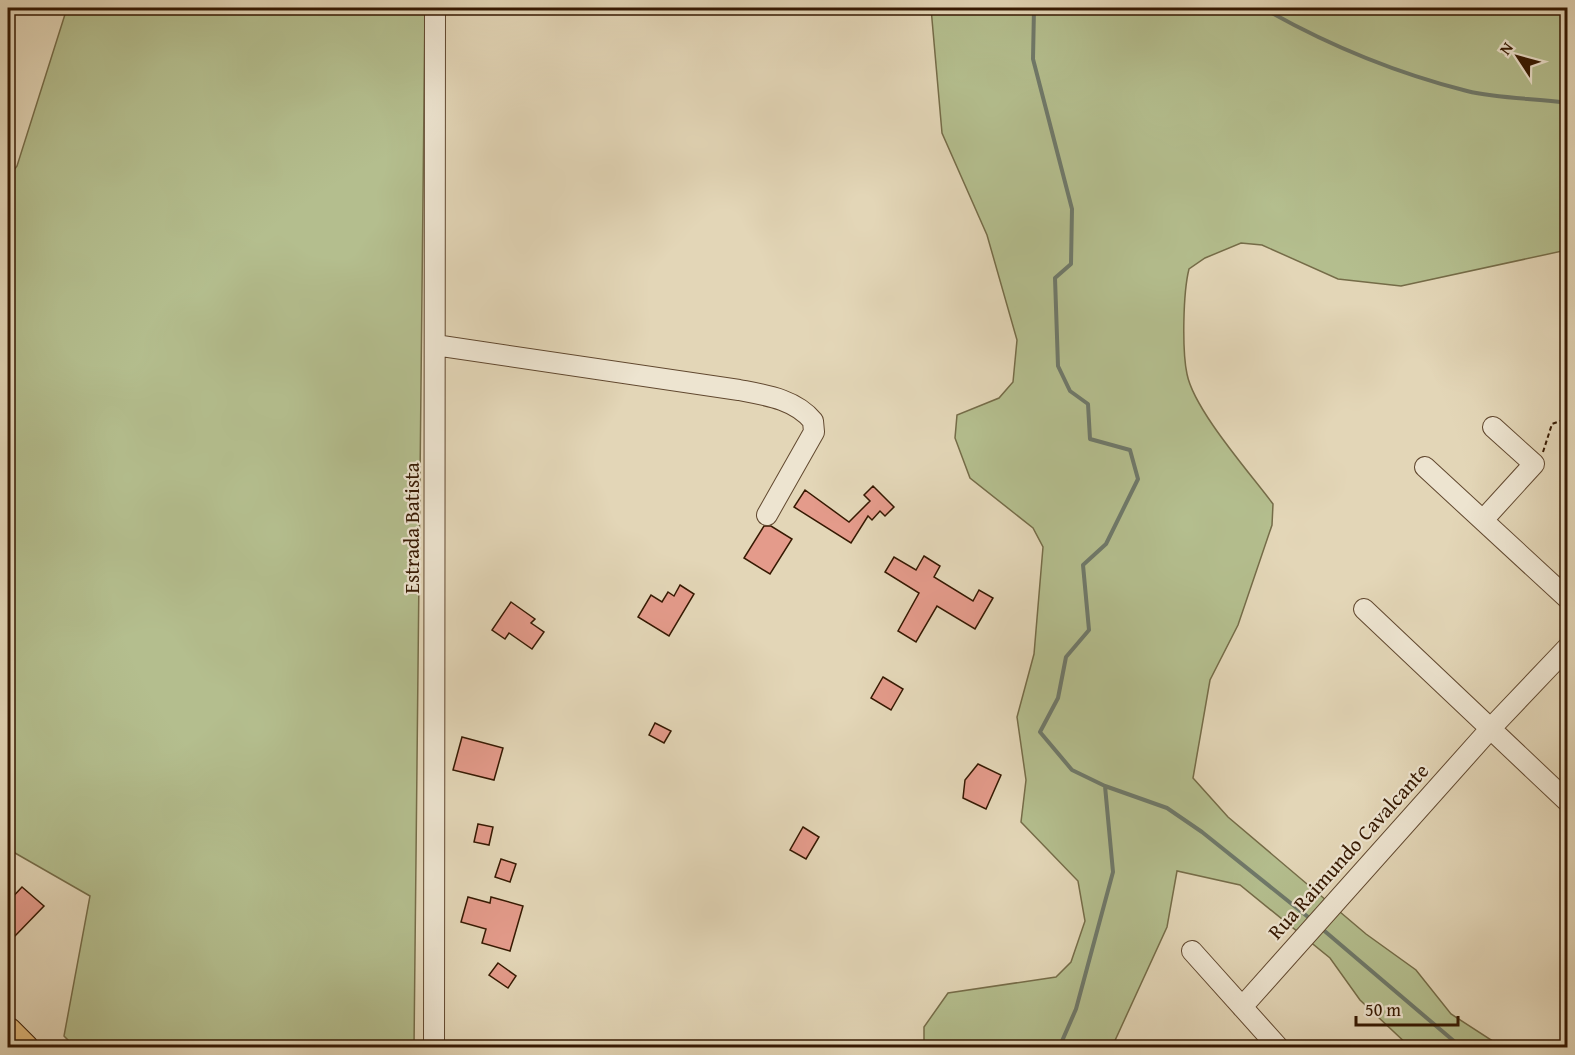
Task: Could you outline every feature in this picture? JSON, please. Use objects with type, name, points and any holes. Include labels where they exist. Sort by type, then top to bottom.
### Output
[{"type":"highway","points":[[8,1031],[25,1047]]},
{"type":"street","name":"Estrada Batista","points":[[434,1047],[435,8]]},
{"type":"street","points":[[435,345],[739,390],[784,401],[811,418],[815,428],[767,515]]},
{"type":"street","points":[[1483,520],[1534,464],[1493,427]]},
{"type":"street","points":[[1425,467],[1568,599]]},
{"type":"street","points":[[1364,609],[1568,802]]},
{"type":"street","name":"Rua Raimundo Cavalcante","points":[[1242,1006],[1491,728],[1568,647]]},
{"type":"street","points":[[1192,951],[1279,1047]]},
{"type":"path","points":[[1534,464],[1542,458],[1552,424],[1568,418]]},
{"type":"green space","points":[[67,8],[425,8],[414,1047],[76,1048],[64,1036],[90,896],[8,849],[8,178],[17,166]]},
{"type":"green space","points":[[931,8],[1567,8],[1567,250],[1401,286],[1338,279],[1262,245],[1241,243],[1205,258],[1189,269],[1184,306],[1185,364],[1192,389],[1211,423],[1273,504],[1272,525],[1238,625],[1210,680],[1193,778],[1228,817],[1366,934],[1416,970],[1451,1014],[1502,1047],[1410,1047],[1360,1000],[1330,958],[1240,885],[1177,871],[1167,927],[1112,1047],[924,1048],[924,1027],[948,993],[1056,977],[1071,962],[1085,921],[1078,881],[1021,822],[1026,780],[1017,717],[1034,654],[1043,547],[1033,528],[970,478],[955,438],[957,415],[999,398],[1013,382],[1017,340],[987,235],[942,133]]},
{"type":"building","points":[[873,486],[894,507],[885,516],[880,511],[872,520],[868,516],[851,543],[794,507],[805,490],[849,522],[870,501],[864,495]]},
{"type":"building","points":[[764,526],[771,526],[792,539],[770,574],[744,558]]},
{"type":"building","points":[[924,556],[940,566],[934,577],[973,601],[979,590],[993,598],[975,629],[937,606],[916,642],[898,631],[919,593],[885,572],[894,557],[916,570]]},
{"type":"building","points":[[680,585],[694,594],[669,636],[638,617],[651,595],[662,602],[668,592],[674,596]]},
{"type":"building","points":[[511,602],[535,619],[531,623],[544,632],[532,649],[509,633],[505,639],[492,630]]},
{"type":"building","points":[[883,677],[903,689],[891,710],[871,698]]},
{"type":"building","points":[[655,723],[671,731],[664,743],[649,735]]},
{"type":"building","points":[[462,737],[503,748],[494,780],[453,770]]},
{"type":"building","points":[[978,764],[1001,775],[986,809],[963,798],[965,780]]},
{"type":"building","points":[[478,824],[493,827],[489,845],[474,842]]},
{"type":"building","points":[[803,827],[819,837],[806,859],[790,850]]},
{"type":"building","points":[[501,859],[516,864],[510,882],[495,877]]},
{"type":"building","points":[[22,887],[44,906],[15,936],[8,929],[8,902]]},
{"type":"building","points":[[468,897],[490,903],[491,897],[523,906],[510,951],[482,943],[486,929],[461,922]]},
{"type":"building","points":[[498,963],[516,976],[508,988],[489,975]]},
{"type":"waterway","points":[[1034,8],[1033,59],[1072,209],[1071,264],[1055,278],[1058,366],[1070,391],[1088,404],[1090,439],[1130,450],[1138,479],[1106,544],[1083,565],[1089,630],[1066,657],[1058,698],[1040,732],[1072,770],[1105,786],[1113,872],[1076,1009],[1059,1048]]},
{"type":"waterway","points":[[1263,8],[1311,34],[1414,76],[1492,96],[1568,103]]},
{"type":"waterway","points":[[1105,786],[1167,808],[1202,832],[1313,921]]},
{"type":"waterway","points":[[1321,928],[1462,1048]]}]
